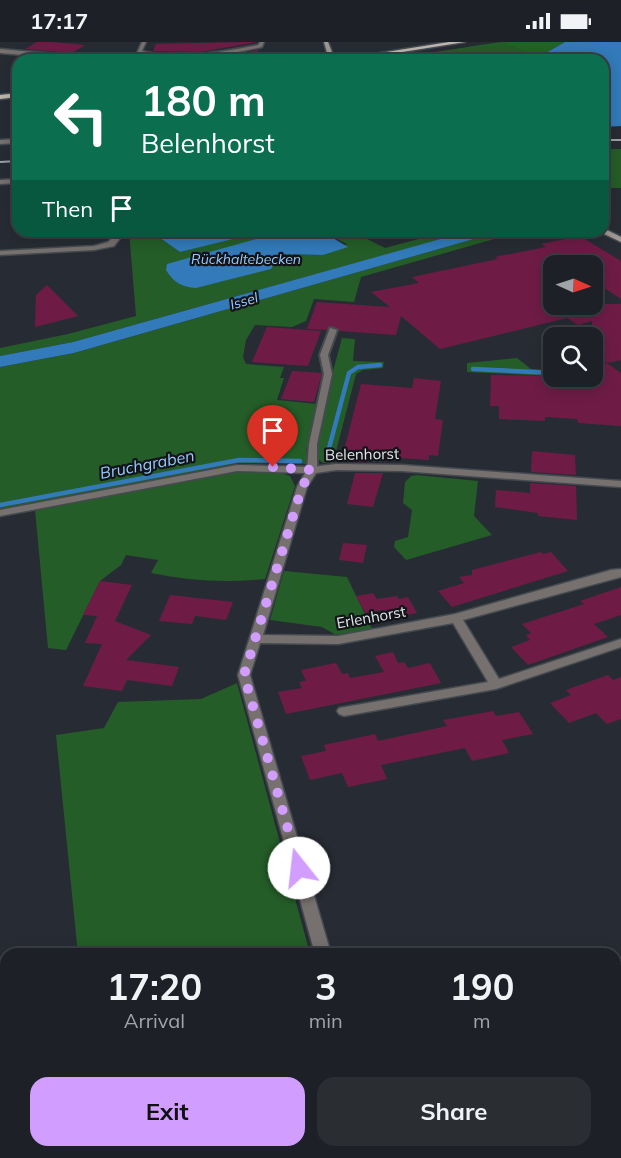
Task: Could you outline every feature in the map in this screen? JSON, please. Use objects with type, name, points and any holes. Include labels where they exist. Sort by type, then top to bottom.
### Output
[{"type":"main road","points":[[380,54],[462,42]]},
{"type":"street","points":[[144,42],[139,52],[145,54],[184,54],[240,50],[260,46],[262,42]]},
{"type":"street","points":[[0,51],[31,54]]},
{"type":"street","points":[[0,253],[94,248],[111,244],[117,237]]},
{"type":"street","name":"Belenhorst","points":[[0,513],[237,468],[312,470],[336,467],[402,468],[621,484]]},
{"type":"street","points":[[312,470],[302,487],[244,675],[321,948]]},
{"type":"street","name":"Erlenhorst","points":[[255,639],[338,640],[456,618],[621,573]]},
{"type":"street","points":[[456,618],[496,685]]},
{"type":"street","points":[[344,711],[496,685],[621,643]]},
{"type":"lane","points":[[312,470],[314,435],[328,374],[324,355],[333,330]]},
{"type":"green space","points":[[500,42],[528,52],[516,54],[422,54]]},
{"type":"green space","points":[[500,42],[565,42],[544,54],[515,54],[527,52]]},
{"type":"green space","points":[[609,149],[621,149],[621,188],[609,188]]},
{"type":"green space","points":[[129,237],[164,237],[160,238],[180,252],[236,237],[253,237],[269,258],[280,254],[323,255],[347,244],[333,237],[363,237],[385,248],[426,237],[449,237],[73,342],[0,356],[0,348],[68,334],[136,316]]},
{"type":"green space","points":[[481,237],[501,237],[361,277],[354,302],[314,299],[306,321],[292,327],[255,325],[246,340],[243,357],[246,364],[284,367],[280,378],[284,378],[277,400],[317,404],[306,451],[308,464],[239,463],[0,510],[0,367],[74,353]]},
{"type":"green space","points":[[342,338],[355,339],[353,361],[384,362],[383,368],[363,370],[356,374],[333,463],[323,463],[318,459],[320,419]]},
{"type":"green space","points":[[517,358],[531,369],[543,370],[543,375],[467,372],[467,363]]},
{"type":"green space","points":[[272,470],[290,476],[295,486],[265,579],[236,581],[165,576],[151,573],[158,560],[126,555],[121,565],[100,581],[66,650],[48,648],[35,510],[223,473]]},
{"type":"green space","points":[[411,476],[478,481],[474,516],[492,535],[406,560],[394,547],[395,541],[408,537],[412,510],[403,503],[405,482]]},
{"type":"green space","points":[[284,571],[347,577],[372,629],[336,635],[322,627],[270,620]]},
{"type":"green space","points":[[237,683],[308,948],[77,948],[56,735],[104,728],[118,702],[201,699]]},
{"type":"water","points":[[565,42],[621,42],[621,126],[609,127],[609,54],[544,54]]},
{"type":"water","points":[[164,237],[241,237],[180,252],[160,238]]},
{"type":"water","name":"Rückhaltebecken","points":[[253,237],[331,237],[348,247],[323,255],[280,254],[269,258],[274,264],[271,269],[196,288],[179,284],[166,270],[167,264],[256,239]]},
{"type":"water","name":"Issel","points":[[448,237],[481,237],[74,353],[0,367],[0,356],[73,342]]},
{"type":"building","points":[[37,42],[85,45],[72,53],[25,49]]},
{"type":"building","points":[[257,42],[200,52],[153,51],[156,44]]},
{"type":"building","points":[[258,50],[258,54],[237,54]]},
{"type":"building","points":[[582,237],[621,261],[621,299],[603,287],[603,255],[543,255],[543,315],[603,315],[603,304],[621,304],[621,360],[607,363],[603,360],[603,327],[592,327],[592,321],[578,325],[567,318],[440,349],[401,316],[396,335],[339,331],[331,326],[327,330],[307,329],[317,302],[390,307],[371,292],[419,283],[412,277],[546,247],[541,244]]},
{"type":"building","points":[[47,285],[78,316],[35,327],[36,295]]},
{"type":"building","points":[[267,327],[321,331],[308,366],[252,362]]},
{"type":"building","points":[[607,363],[621,373],[621,426],[578,423],[577,419],[545,417],[545,421],[499,419],[499,406],[490,406],[491,375],[543,376],[543,387],[603,387],[603,364]]},
{"type":"building","points":[[292,371],[322,373],[314,402],[281,399]]},
{"type":"building","points":[[414,378],[441,381],[435,419],[443,420],[438,456],[429,455],[429,460],[387,457],[385,462],[358,462],[361,452],[344,450],[361,384],[412,388]]},
{"type":"building","points":[[532,451],[575,455],[576,475],[531,472]]},
{"type":"building","points":[[355,473],[383,473],[373,507],[347,504]]},
{"type":"building","points":[[530,483],[576,486],[577,520],[538,516],[538,513],[495,507],[496,490],[530,493]]},
{"type":"building","points":[[343,543],[367,545],[363,563],[339,560]]},
{"type":"building","points":[[541,552],[543,554],[551,552],[568,571],[452,607],[438,591],[464,583],[459,577],[472,575],[472,570]]},
{"type":"building","points":[[100,581],[132,585],[115,621],[151,635],[126,660],[179,667],[172,686],[127,680],[122,691],[83,686],[102,644],[85,643],[97,616],[83,615]]},
{"type":"building","points":[[621,587],[621,615],[594,624],[608,637],[528,665],[511,647],[530,640],[526,635],[531,633],[522,624],[584,604],[580,601]]},
{"type":"building","points":[[373,593],[377,599],[408,597],[417,613],[387,618],[381,608],[382,610],[365,613],[356,596]]},
{"type":"building","points":[[170,595],[233,602],[226,620],[195,616],[192,624],[159,621]]},
{"type":"building","points":[[393,652],[398,663],[404,662],[408,668],[430,663],[441,683],[286,714],[278,692],[302,688],[299,682],[306,681],[301,670],[336,663],[342,674],[348,673],[350,678],[384,672],[375,656]]},
{"type":"building","points":[[608,675],[613,680],[621,677],[621,719],[607,724],[596,713],[569,723],[550,703],[571,695],[566,690]]},
{"type":"building","points":[[493,711],[496,716],[519,712],[533,734],[502,740],[509,753],[472,761],[465,748],[381,765],[387,779],[348,787],[342,773],[310,780],[301,756],[326,751],[324,745],[375,734],[378,741],[447,726],[443,720]]},
{"type":"waterway","name":"Bruchgraben","points":[[328,452],[349,373],[358,367],[380,365]]},
{"type":"waterway","name":"Bruchgraben","points":[[473,369],[543,372]]},
{"type":"waterway","name":"Bruchgraben","points":[[0,505],[239,460],[300,461]]},
{"type":"railway","points":[[609,140],[621,140]]},
{"type":"railway","points":[[0,162],[12,161]]},
{"type":"route","points":[[273,467],[312,470],[302,487],[244,675],[299,868]]}]
